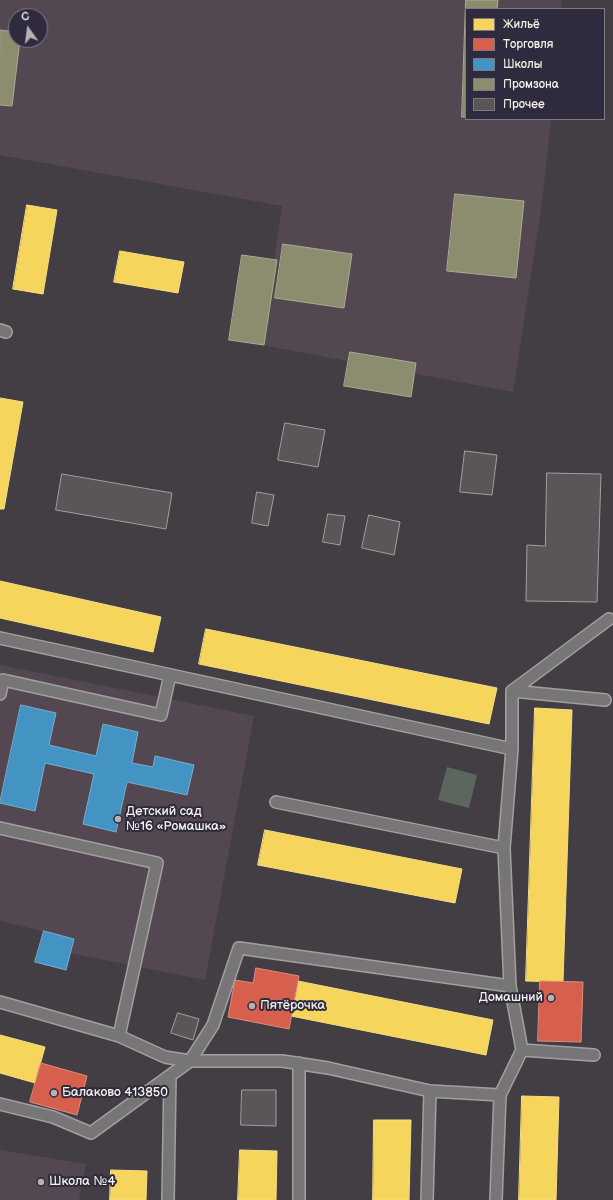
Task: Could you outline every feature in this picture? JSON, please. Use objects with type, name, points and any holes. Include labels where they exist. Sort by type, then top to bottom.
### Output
[{"type":"lane","points":[[512,691],[609,619]]},
{"type":"lane","points":[[0,638],[512,749]]},
{"type":"lane","points":[[0,694],[3,680],[161,715],[170,675]]},
{"type":"lane","points":[[512,691],[605,700]]},
{"type":"lane","points":[[496,1200],[500,1095],[522,1050],[510,986],[504,848],[512,749],[512,691]]},
{"type":"lane","points":[[276,802],[504,848]]},
{"type":"lane","points":[[0,828],[158,863],[119,1036]]},
{"type":"lane","points":[[0,1104],[53,1117],[91,1133],[190,1061],[214,1025],[240,948],[510,986]]},
{"type":"lane","points":[[0,1002],[119,1036],[165,1058],[190,1061],[282,1061],[328,1068],[430,1091],[500,1095]]},
{"type":"lane","points":[[522,1050],[594,1055]]},
{"type":"lane","points":[[298,1200],[299,1063]]},
{"type":"lane","points":[[168,1200],[170,1076]]},
{"type":"lane","points":[[427,1200],[430,1091]]},
{"type":"shaded area","points":[[0,0],[562,0],[561,8],[465,8],[465,120],[551,120],[542,203],[513,392],[262,345],[282,206],[0,155]]},
{"type":"shaded area","name":"Детский сад №16 «Ромашка»","points":[[0,665],[254,716],[205,980],[70,953],[74,939],[0,921]]},
{"type":"shaded area","points":[[447,767],[477,775],[469,808],[438,800]]},
{"type":"shaded area","name":"Школа №4","points":[[0,1150],[86,1164],[79,1200],[0,1200]]},
{"type":"building: Жильё","points":[[27,205],[57,210],[43,294],[13,289]]},
{"type":"building: Жильё","points":[[120,251],[184,262],[178,293],[114,282]]},
{"type":"building: Жильё","points":[[0,398],[23,402],[4,509],[0,509]]},
{"type":"building: Жильё","points":[[0,581],[161,617],[153,652],[0,618]]},
{"type":"building: Жильё","points":[[206,629],[497,688],[489,724],[199,664]]},
{"type":"building: Жильё","points":[[535,708],[572,710],[563,982],[526,981]]},
{"type":"building: Жильё","points":[[265,830],[462,869],[455,903],[258,865]]},
{"type":"building: Жильё","points":[[298,981],[493,1020],[486,1055],[291,1016]]},
{"type":"building: Жильё","points":[[0,1035],[45,1047],[35,1083],[0,1073]]},
{"type":"building: Жильё","points":[[522,1096],[559,1097],[556,1200],[519,1200]]},
{"type":"building: Жильё","points":[[374,1120],[411,1120],[409,1200],[373,1200]]},
{"type":"building: Жильё","points":[[240,1150],[277,1151],[276,1200],[238,1200]]},
{"type":"building: Жильё","points":[[111,1170],[147,1171],[146,1200],[110,1200]]},
{"type":"building: Торговля","points":[[256,968],[299,976],[289,1029],[228,1017],[235,980],[253,983]]},
{"type":"building: Торговля","points":[[540,981],[583,982],[581,1042],[538,1041]]},
{"type":"building: Торговля","points":[[41,1063],[87,1076],[77,1115],[30,1102]]},
{"type":"building: Школы","points":[[21,705],[56,713],[49,745],[96,756],[103,724],[138,732],[132,763],[153,767],[155,756],[194,765],[187,795],[127,782],[116,832],[83,824],[94,774],[45,763],[35,811],[0,803]]},
{"type":"building: Школы","points":[[44,931],[74,939],[66,970],[35,962]]},
{"type":"building: Промзона","points":[[466,0],[498,0],[497,8],[466,8]]},
{"type":"building: Промзона","points":[[465,29],[465,117],[462,117]]},
{"type":"building: Промзона","points":[[0,30],[8,31],[8,48],[19,48],[12,106],[0,105]]},
{"type":"building: Промзона","points":[[455,194],[524,201],[516,278],[447,271]]},
{"type":"building: Промзона","points":[[283,244],[352,254],[344,308],[275,298]]},
{"type":"building: Промзона","points":[[242,255],[277,260],[264,345],[229,340]]},
{"type":"building: Промзона","points":[[350,352],[416,363],[411,397],[344,386]]},
{"type":"building: Прочее","points":[[285,423],[325,430],[318,467],[278,460]]},
{"type":"building: Прочее","points":[[465,451],[497,455],[492,495],[460,492]]},
{"type":"building: Прочее","points":[[547,473],[601,474],[597,602],[526,601],[527,545],[545,546]]},
{"type":"building: Прочее","points":[[62,474],[172,493],[166,529],[56,510]]},
{"type":"building: Прочее","points":[[257,492],[274,495],[268,526],[252,523]]},
{"type":"building: Прочее","points":[[328,514],[345,516],[340,545],[323,542]]},
{"type":"building: Прочее","points":[[369,515],[400,522],[394,555],[362,548]]},
{"type":"building: Прочее","points":[[178,1013],[199,1019],[193,1040],[171,1033]]},
{"type":"building: Прочее","points":[[242,1090],[276,1090],[276,1126],[241,1125]]},
{"type":"place","name":"Детский сад №16 «Ромашка»","points":[[118,819]]},
{"type":"place","name":"Домашний","points":[[551,998]]},
{"type":"place","name":"Пятёрочка","points":[[252,1006]]},
{"type":"place","name":"Балаково 413850","points":[[54,1093]]},
{"type":"place","name":"Школа №4","points":[[41,1182]]}]
